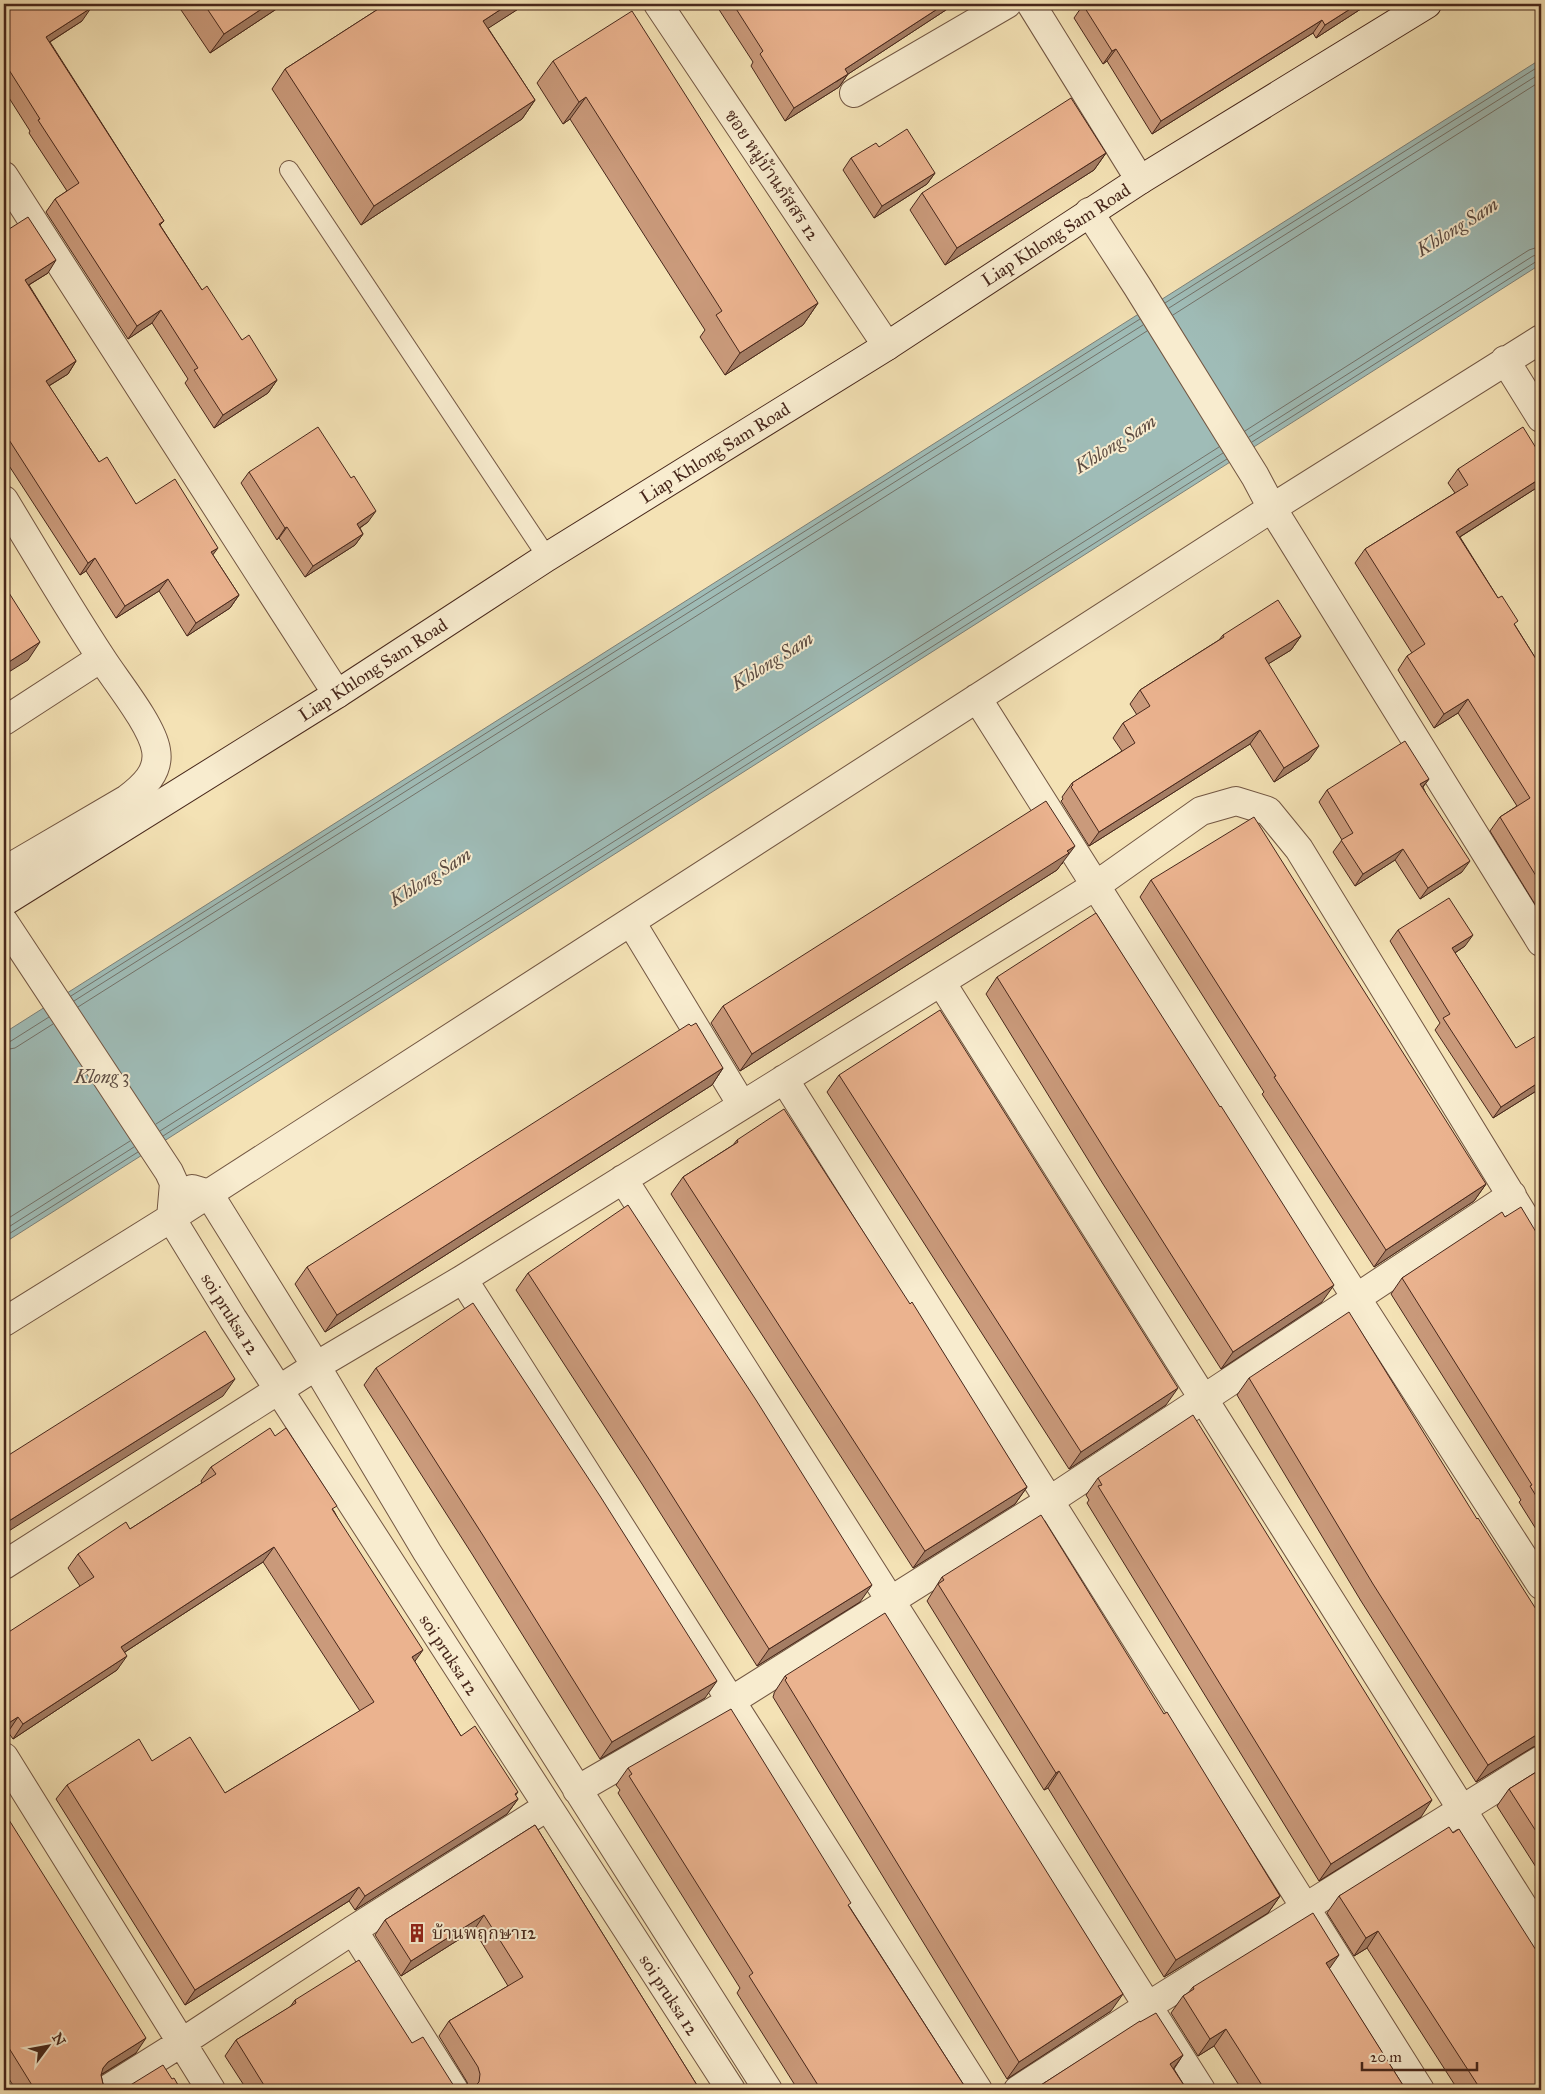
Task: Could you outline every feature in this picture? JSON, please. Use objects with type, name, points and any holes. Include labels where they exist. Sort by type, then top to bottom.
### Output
[{"type":"street","name":"ซอย หมู่บ้านภัสสร 12","points":[[658,4],[887,346]]},
{"type":"street","points":[[854,93],[1007,4]]},
{"type":"street","points":[[1031,4],[1140,180]]},
{"type":"street","name":"Liap Khlong Sam Road","points":[[4,902],[337,694],[548,557],[887,346],[1089,212],[1426,4]]},
{"type":"street","points":[[4,176],[337,694]]},
{"type":"street","points":[[1089,212],[1255,476],[1272,508],[1541,942]]},
{"type":"street","points":[[4,1322],[171,1218],[1272,508],[1541,339]]},
{"type":"street","points":[[1505,360],[1541,418]]},
{"type":"street","points":[[4,500],[101,658],[145,723],[156,750],[156,768],[144,786],[127,799],[4,871]]},
{"type":"street","points":[[4,721],[101,658]]},
{"type":"street","points":[[977,698],[1357,1299],[1541,1585]]},
{"type":"street","points":[[4,1565],[316,1366],[463,1279],[1095,886],[1201,811],[1236,801],[1268,811],[1299,849],[1541,1244]]},
{"type":"street","points":[[4,922],[171,1177],[208,1194],[316,1366],[427,1552],[768,2090]]},
{"type":"street","points":[[631,922],[742,1105]]},
{"type":"street","points":[[941,982],[1541,1935]]},
{"type":"street","points":[[784,1079],[1420,2090]]},
{"type":"street","points":[[171,1177],[171,1218]]},
{"type":"street","points":[[623,1179],[1201,2090]]},
{"type":"street","points":[[577,1790],[731,1701],[1049,1501],[1512,1195]]},
{"type":"street","name":"soi pruksa 12","points":[[171,1218],[278,1391],[731,2090]]},
{"type":"street","points":[[463,1279],[978,2090]]},
{"type":"street","points":[[4,1757],[211,2090]]},
{"type":"street","points":[[1018,2090],[1148,2006],[1541,1760]]},
{"type":"street","points":[[106,2090],[181,2044],[353,1930],[547,1807]]},
{"type":"street","points":[[353,1930],[454,2090]]},
{"type":"lane","points":[[289,170],[548,557]]},
{"type":"water","name":"Klong 3","points":[[1541,59],[1541,264],[4,1243],[4,1033]]},
{"type":"building","points":[[4,4],[89,4],[91,8],[46,37],[164,221],[159,224],[202,290],[207,286],[242,340],[249,335],[277,380],[223,415],[194,370],[198,368],[161,310],[137,326],[55,199],[79,183],[38,120],[40,119],[4,62]]},
{"type":"building","points":[[204,4],[269,4],[224,34]]},
{"type":"building","points":[[386,4],[509,4],[483,21],[535,100],[374,206],[285,69]]},
{"type":"building","points":[[733,4],[945,4],[845,69],[848,74],[794,108],[760,54],[763,51]]},
{"type":"building","points":[[1084,4],[1358,4],[1325,25],[1322,20],[1161,121],[1116,49],[1112,51]]},
{"type":"building","points":[[632,11],[818,303],[740,353],[716,315],[722,311],[586,97],[579,102],[553,61]]},
{"type":"building","points":[[1071,98],[1106,153],[957,248],[922,193]]},
{"type":"building","points":[[907,129],[935,173],[882,206],[851,158],[876,143],[879,147]]},
{"type":"building","points":[[28,217],[56,260],[25,280],[76,361],[46,381],[99,462],[107,457],[136,504],[175,479],[218,548],[211,552],[239,595],[196,623],[168,579],[125,606],[95,558],[88,563],[4,432],[4,227],[6,231]]},
{"type":"building","points":[[318,427],[351,478],[354,476],[376,511],[357,524],[363,534],[313,566],[287,527],[285,528],[249,472]]},
{"type":"building","points":[[1523,427],[1541,456],[1541,478],[1456,532],[1498,598],[1502,596],[1518,621],[1514,624],[1541,667],[1541,884],[1500,817],[1530,798],[1468,699],[1444,714],[1407,656],[1425,644],[1365,549],[1468,485],[1458,469]]},
{"type":"building","points":[[4,585],[40,642],[4,665]]},
{"type":"building","points":[[1278,600],[1301,636],[1265,658],[1319,746],[1284,768],[1260,730],[1099,832],[1071,787],[1072,783],[1135,743],[1123,723],[1150,706],[1140,690]]},
{"type":"building","points":[[1405,741],[1429,779],[1420,784],[1470,861],[1428,888],[1403,849],[1363,874],[1341,840],[1353,833],[1327,790]]},
{"type":"building","points":[[1046,801],[1075,846],[1067,851],[1069,853],[752,1054],[723,1006]]},
{"type":"building","points":[[1254,817],[1486,1184],[1386,1250],[1274,1077],[1276,1076],[1151,880]]},
{"type":"building","points":[[1449,898],[1473,935],[1452,948],[1516,1048],[1541,1033],[1541,1081],[1501,1107],[1443,1018],[1450,1014],[1398,930]]},
{"type":"building","points":[[1096,913],[1334,1285],[1233,1352],[997,977]]},
{"type":"building","points":[[940,1010],[1178,1388],[1081,1452],[839,1075]]},
{"type":"building","points":[[696,1023],[723,1068],[337,1315],[307,1267],[689,1024],[691,1026]]},
{"type":"building","points":[[784,1109],[910,1304],[912,1302],[1027,1487],[925,1551],[683,1177],[738,1142],[737,1140]]},
{"type":"building","points":[[628,1205],[756,1400],[872,1585],[769,1649],[528,1273]]},
{"type":"building","points":[[1521,1207],[1541,1239],[1541,1504],[1530,1486],[1532,1485],[1402,1278],[1502,1212],[1505,1217]]},
{"type":"building","points":[[473,1303],[600,1496],[717,1681],[612,1742],[376,1368]]},
{"type":"building","points":[[1349,1312],[1477,1519],[1541,1617],[1541,1732],[1488,1765],[1373,1584],[1249,1378]]},
{"type":"building","points":[[205,1331],[235,1379],[4,1524],[4,1458]]},
{"type":"building","points":[[1193,1415],[1432,1800],[1331,1864],[1098,1486],[1102,1485],[1098,1478]]},
{"type":"building","points":[[270,1428],[275,1436],[286,1428],[337,1506],[332,1509],[423,1650],[412,1657],[461,1736],[475,1726],[518,1792],[515,1794],[518,1799],[365,1896],[359,1887],[195,1990],[67,1785],[139,1739],[152,1761],[190,1737],[225,1793],[374,1702],[274,1547],[121,1647],[127,1656],[23,1724],[18,1717],[4,1726],[4,1635],[94,1577],[78,1554],[126,1522],[130,1529],[216,1474],[211,1467]]},
{"type":"building","points":[[1041,1515],[1164,1714],[1167,1712],[1280,1896],[1176,1960],[1059,1771],[1056,1773],[938,1584],[944,1580],[942,1577]]},
{"type":"building","points":[[885,1613],[1123,1994],[1019,2062],[785,1680],[787,1678],[785,1676]]},
{"type":"building","points":[[731,1709],[851,1903],[848,1905],[967,2090],[821,2090],[749,1976],[753,1973],[629,1776],[632,1774],[628,1768]]},
{"type":"building","points":[[1541,1769],[1541,1839],[1509,1789]]},
{"type":"building","points":[[4,1812],[146,2038],[108,2062],[103,2068],[101,2075],[103,2084],[109,2089],[114,2090],[35,2090],[4,2040]]},
{"type":"building","points":[[535,1825],[700,2090],[466,2090],[473,2088],[479,2082],[480,2074],[478,2067],[449,2021],[523,1977],[484,1915],[411,1961],[385,1920]]},
{"type":"building","points":[[1449,1827],[1453,1833],[1459,1829],[1541,1958],[1541,2090],[1481,2090],[1378,1931],[1366,1938],[1339,1896]]},
{"type":"building","points":[[1313,1913],[1339,1955],[1326,1963],[1406,2090],[1265,2090],[1226,2029],[1210,2039],[1183,1996],[1194,1989],[1193,1987]]},
{"type":"building","points":[[359,1960],[412,2043],[423,2037],[452,2083],[458,2089],[466,2090],[267,2090],[236,2040],[296,2003],[295,2000]]},
{"type":"building","points":[[1156,2013],[1183,2055],[1170,2064],[1187,2090],[1044,2090],[1041,2085],[1140,2021]]},
{"type":"building","points":[[163,2065],[181,2090],[120,2090],[124,2089]]},
{"type":"place","name":"บ้านพฤกษา12","points":[[417,1933]]},
{"type":"water label","name":"Khlong Sam","points":[[1457,227]]},
{"type":"water label","name":"Khlong Sam","points":[[1115,444]]},
{"type":"water label","name":"Khlong Sam","points":[[772,661]]},
{"type":"water label","name":"Khlong Sam","points":[[430,877]]}]
